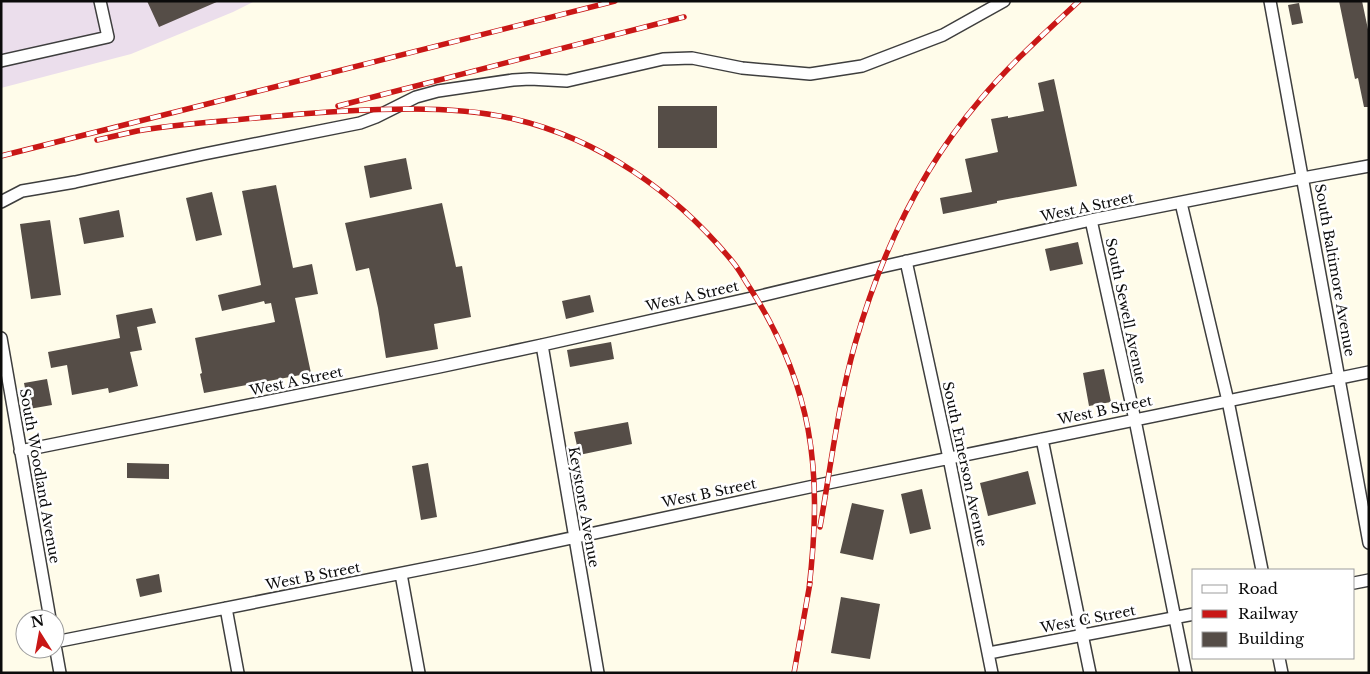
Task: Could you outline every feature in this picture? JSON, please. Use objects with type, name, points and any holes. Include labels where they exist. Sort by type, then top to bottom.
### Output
[{"type":"street","points":[[1,61],[108,36],[100,1]]},
{"type":"street","points":[[1,202],[22,190],[75,182],[360,123],[416,97],[438,91],[513,80],[567,81],[663,59],[692,58],[742,68],[810,74],[862,66],[943,35],[1004,1]]},
{"type":"street","name":"South Baltimore Avenue","points":[[1270,1],[1369,543]]},
{"type":"street","name":"West A Street","points":[[20,451],[542,345],[1091,220],[1369,166]]},
{"type":"street","points":[[1181,202],[1228,401],[1262,569]]},
{"type":"street","name":"South Sewell Avenue","points":[[1091,220],[1135,420],[1186,673]]},
{"type":"street","name":"South Emerson Avenue","points":[[906,261],[950,458],[992,673]]},
{"type":"street","name":"South Woodland Avenue","points":[[1,338],[48,609]]},
{"type":"street","name":"Keystone Avenue","points":[[542,345],[598,673]]},
{"type":"street","name":"West B Street","points":[[65,642],[402,574],[1369,372]]},
{"type":"street","points":[[1042,439],[1090,673]]},
{"type":"street","points":[[402,574],[419,673]]},
{"type":"street","points":[[1355,583],[1369,580]]},
{"type":"street","points":[[226,608],[238,673]]},
{"type":"street","name":"West C Street","points":[[988,653],[1192,614]]},
{"type":"street","points":[[58,659],[60,673]]},
{"type":"street","points":[[1279,659],[1282,673]]},
{"type":"shaded area","points":[[1,1],[255,1],[131,54],[1,88]]},
{"type":"building","points":[[147,1],[219,1],[159,27]]},
{"type":"building","points":[[1339,1],[1362,1],[1369,34],[1369,107],[1364,107],[1358,78],[1355,79]]},
{"type":"building","points":[[1299,3],[1303,23],[1292,25],[1288,5]]},
{"type":"building","points":[[1054,79],[1077,186],[997,201],[997,203],[943,214],[940,198],[972,192],[965,159],[998,152],[991,119],[1008,116],[1008,118],[1044,111],[1038,83]]},
{"type":"building","points":[[658,106],[717,106],[717,148],[658,148]]},
{"type":"building","points":[[406,158],[412,189],[370,198],[364,166]]},
{"type":"building","points":[[276,185],[293,268],[312,264],[318,294],[295,298],[311,373],[204,393],[195,338],[275,322],[271,303],[265,304],[264,301],[222,311],[218,295],[261,285],[242,191]]},
{"type":"building","points":[[212,192],[222,235],[196,241],[186,198]]},
{"type":"building","points":[[442,203],[456,267],[462,266],[471,317],[434,324],[438,349],[386,358],[369,268],[356,271],[345,223]]},
{"type":"building","points":[[119,210],[124,237],[84,244],[79,218]]},
{"type":"building","points":[[50,220],[61,295],[31,299],[20,224]]},
{"type":"building","points":[[1078,242],[1083,264],[1050,271],[1045,249]]},
{"type":"building","points":[[590,295],[594,312],[566,319],[562,301]]},
{"type":"building","points":[[152,308],[156,323],[137,327],[142,350],[130,352],[138,386],[109,393],[108,388],[72,395],[67,365],[51,368],[48,352],[120,338],[116,315]]},
{"type":"building","points":[[611,342],[614,359],[570,367],[567,350]]},
{"type":"building","points":[[1104,369],[1111,402],[1089,406],[1083,373]]},
{"type":"building","points":[[47,379],[52,405],[29,409],[24,383]]},
{"type":"building","points":[[628,422],[632,444],[579,455],[574,432]]},
{"type":"building","points":[[127,463],[169,464],[169,479],[127,478]]},
{"type":"building","points":[[428,463],[437,517],[421,520],[412,466]]},
{"type":"building","points":[[1028,471],[1036,504],[988,516],[980,483]]},
{"type":"building","points":[[922,489],[931,529],[910,534],[901,494]]},
{"type":"building","points":[[852,503],[884,510],[873,560],[840,553]]},
{"type":"building","points":[[159,574],[162,592],[140,597],[136,579]]},
{"type":"building","points":[[841,597],[880,604],[870,659],[831,653]]},
{"type":"railway","points":[[1,156],[615,1]]},
{"type":"railway","points":[[820,527],[839,412],[855,344],[877,279],[904,215],[939,155],[958,127],[980,100],[1016,61],[1079,1]]},
{"type":"railway","points":[[338,106],[684,17]]},
{"type":"railway","points":[[97,140],[137,131],[196,123],[295,114],[372,110],[450,110],[501,116],[546,128],[576,140],[634,172],[661,191],[686,213],[732,261],[767,317],[792,371],[804,409],[813,469],[813,549],[809,589]]},
{"type":"railway","points":[[794,673],[810,583]]}]
